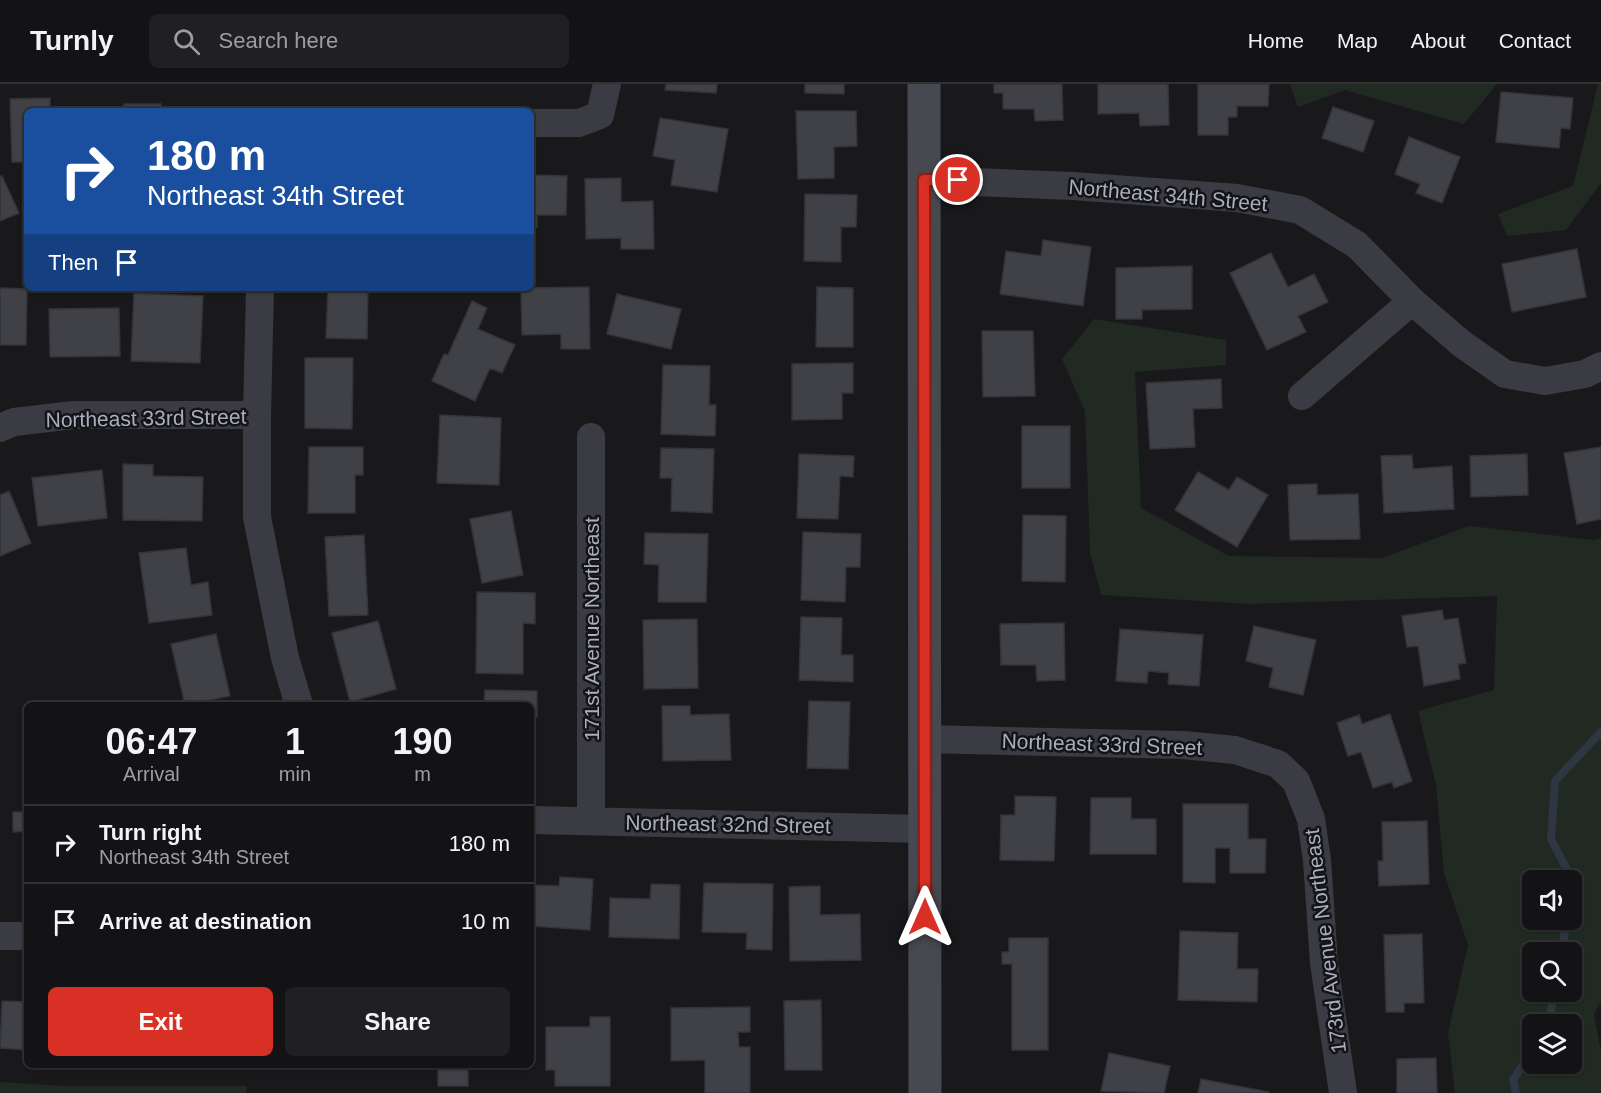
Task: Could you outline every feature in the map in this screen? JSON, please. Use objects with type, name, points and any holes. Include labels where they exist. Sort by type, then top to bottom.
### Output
[{"type":"street","points":[[534,123],[579,123],[600,115],[607,84]]},
{"type":"street","points":[[924,84],[926,1093]]},
{"type":"street","name":"Northeast 34th Street","points":[[924,180],[1073,186],[1237,198],[1300,210],[1357,245],[1412,302],[1462,344],[1505,374],[1545,381],[1585,374],[1601,366]]},
{"type":"street","points":[[260,291],[257,517],[285,658],[298,702]]},
{"type":"street","points":[[1302,396],[1412,302]]},
{"type":"street","name":"Northeast 33rd Street","points":[[0,428],[14,423],[74,415],[257,415]]},
{"type":"street","name":"171st Avenue Northeast","points":[[591,437],[591,820]]},
{"type":"street","name":"Northeast 33rd Street","points":[[924,739],[1183,745],[1235,750],[1278,764]]},
{"type":"street","name":"173rd Avenue Northeast","points":[[1278,764],[1296,780],[1311,819],[1317,860],[1324,963],[1343,1093]]},
{"type":"street","name":"Northeast 32nd Street","points":[[534,820],[924,829]]},
{"type":"street","points":[[0,936],[24,936]]},
{"type":"shaded area","points":[[1290,84],[1497,84],[1464,124],[1345,90],[1298,107]]},
{"type":"shaded area","points":[[1598,84],[1601,84],[1601,183],[1566,230],[1507,236],[1498,214],[1573,186]]},
{"type":"shaded area","points":[[1094,319],[1226,340],[1226,365],[1135,372],[1141,508],[1229,556],[1382,558],[1469,526],[1595,540],[1601,538],[1601,1001],[1594,1014],[1601,1052],[1601,1093],[1455,1093],[1448,1033],[1468,945],[1444,873],[1436,785],[1418,711],[1494,690],[1497,596],[1250,604],[1101,595],[1090,552],[1085,411],[1062,359]]},
{"type":"shaded area","points":[[0,1082],[66,1086],[247,1086],[246,1093],[0,1093]]},
{"type":"building","points":[[666,84],[717,84],[716,93],[665,90]]},
{"type":"building","points":[[805,84],[844,84],[844,94],[805,93]]},
{"type":"building","points":[[994,84],[1062,84],[1063,120],[1035,121],[1034,109],[1003,109],[1003,93],[994,93]]},
{"type":"building","points":[[1098,84],[1168,84],[1169,125],[1140,126],[1139,113],[1098,114]]},
{"type":"building","points":[[1198,84],[1269,84],[1268,106],[1237,106],[1237,117],[1228,117],[1228,135],[1198,135]]},
{"type":"building","points":[[1501,92],[1573,98],[1570,129],[1561,128],[1559,148],[1496,142]]},
{"type":"building","points":[[50,98],[50,108],[24,108],[24,162],[12,162],[10,99]]},
{"type":"building","points":[[124,104],[161,104],[161,108],[124,108]]},
{"type":"building","points":[[1333,107],[1374,121],[1363,152],[1322,138]]},
{"type":"building","points":[[796,111],[856,111],[857,146],[834,147],[834,178],[798,179]]},
{"type":"building","points":[[660,118],[728,129],[717,192],[671,185],[675,160],[653,156]]},
{"type":"building","points":[[1409,137],[1460,157],[1442,203],[1416,193],[1420,184],[1395,174]]},
{"type":"building","points":[[534,175],[567,176],[566,215],[537,215],[537,227],[534,227]]},
{"type":"building","points":[[0,176],[19,213],[0,221]]},
{"type":"building","points":[[621,178],[621,202],[653,201],[654,249],[621,249],[621,238],[586,239],[585,179]]},
{"type":"building","points":[[805,194],[857,195],[856,227],[841,227],[841,262],[804,261]]},
{"type":"building","points":[[1043,240],[1091,247],[1083,306],[1000,294],[1006,251],[1041,256]]},
{"type":"building","points":[[1577,249],[1586,297],[1512,312],[1502,264]]},
{"type":"building","points":[[1271,253],[1288,287],[1314,274],[1328,302],[1298,316],[1306,332],[1267,350],[1230,273]]},
{"type":"building","points":[[1192,266],[1192,309],[1142,310],[1142,319],[1116,319],[1116,268]]},
{"type":"building","points":[[589,287],[590,349],[561,349],[561,334],[522,335],[521,291],[534,291],[534,288]]},
{"type":"building","points":[[817,287],[853,288],[853,347],[816,347]]},
{"type":"building","points":[[0,288],[24,289],[27,291],[26,345],[0,345]]},
{"type":"building","points":[[328,291],[368,291],[367,339],[326,338]]},
{"type":"building","points":[[134,293],[203,296],[200,363],[131,361]]},
{"type":"building","points":[[617,294],[681,309],[671,349],[607,334]]},
{"type":"building","points":[[472,301],[487,308],[478,329],[515,345],[502,373],[490,368],[475,401],[432,381],[444,354],[448,355]]},
{"type":"building","points":[[119,308],[120,356],[50,357],[49,309]]},
{"type":"building","points":[[982,331],[1033,331],[1035,396],[983,397]]},
{"type":"building","points":[[305,358],[353,358],[352,429],[305,428]]},
{"type":"building","points":[[853,363],[853,393],[842,393],[842,419],[792,420],[792,364]]},
{"type":"building","points":[[663,365],[710,366],[709,405],[716,405],[715,436],[661,434]]},
{"type":"building","points":[[1221,379],[1222,408],[1193,409],[1195,447],[1150,449],[1146,383]]},
{"type":"building","points":[[440,415],[501,418],[499,485],[437,483]]},
{"type":"building","points":[[1022,426],[1070,426],[1070,488],[1022,488]]},
{"type":"building","points":[[309,447],[363,447],[363,475],[355,475],[355,513],[308,513]]},
{"type":"building","points":[[1601,447],[1601,519],[1577,524],[1564,453]]},
{"type":"building","points":[[661,448],[714,449],[712,513],[671,511],[672,478],[660,478]]},
{"type":"building","points":[[799,454],[854,456],[853,477],[840,476],[838,519],[797,518]]},
{"type":"building","points":[[1527,454],[1528,495],[1471,497],[1470,456]]},
{"type":"building","points":[[1412,455],[1413,469],[1452,466],[1454,509],[1384,513],[1381,456]]},
{"type":"building","points":[[123,464],[153,465],[153,476],[203,477],[202,521],[123,520]]},
{"type":"building","points":[[102,470],[107,518],[38,526],[32,478]]},
{"type":"building","points":[[1198,472],[1229,490],[1237,477],[1268,495],[1237,547],[1175,510]]},
{"type":"building","points":[[1317,484],[1317,495],[1358,494],[1360,539],[1290,540],[1288,485]]},
{"type":"building","points":[[9,491],[31,543],[0,556],[0,495]]},
{"type":"building","points":[[511,511],[523,575],[482,583],[470,519]]},
{"type":"building","points":[[1023,515],[1066,516],[1065,582],[1022,581]]},
{"type":"building","points":[[803,532],[861,534],[860,567],[846,567],[845,602],[801,600]]},
{"type":"building","points":[[645,533],[708,534],[706,602],[658,602],[659,565],[644,564]]},
{"type":"building","points":[[364,535],[368,615],[329,616],[325,537]]},
{"type":"building","points":[[186,548],[191,585],[208,582],[212,615],[149,623],[139,553]]},
{"type":"building","points":[[477,592],[535,593],[535,624],[523,623],[523,674],[476,673]]},
{"type":"building","points":[[1442,610],[1444,620],[1458,618],[1466,663],[1458,664],[1460,679],[1424,686],[1418,646],[1407,647],[1402,616]]},
{"type":"building","points":[[801,617],[842,618],[841,655],[853,655],[853,682],[799,680]]},
{"type":"building","points":[[697,619],[698,688],[644,689],[643,620]]},
{"type":"building","points":[[378,621],[396,689],[350,702],[332,633]]},
{"type":"building","points":[[1064,623],[1065,680],[1037,681],[1036,665],[1001,665],[1000,624]]},
{"type":"building","points":[[1254,626],[1316,640],[1303,695],[1269,687],[1273,668],[1246,661]]},
{"type":"building","points":[[1120,629],[1203,635],[1199,686],[1168,684],[1169,673],[1148,671],[1147,683],[1116,681]]},
{"type":"building","points":[[216,634],[230,696],[200,702],[184,702],[171,644]]},
{"type":"building","points":[[485,690],[537,691],[537,717],[534,717],[534,702],[484,702]]},
{"type":"building","points":[[809,701],[850,702],[848,769],[807,768]]},
{"type":"building","points":[[662,706],[690,706],[690,715],[729,714],[731,760],[663,761]]},
{"type":"building","points":[[1390,714],[1412,781],[1394,788],[1392,782],[1373,788],[1361,752],[1348,756],[1337,723],[1359,715],[1362,724]]},
{"type":"building","points":[[1015,796],[1056,797],[1054,861],[1000,860],[1001,815],[1015,815]]},
{"type":"building","points":[[1091,798],[1131,798],[1131,819],[1156,819],[1156,854],[1090,854]]},
{"type":"building","points":[[1183,804],[1248,804],[1248,839],[1266,839],[1265,873],[1230,873],[1230,848],[1215,848],[1215,883],[1183,882]]},
{"type":"building","points":[[13,812],[24,812],[24,831],[13,832]]},
{"type":"building","points":[[1427,821],[1429,884],[1379,886],[1378,861],[1383,861],[1382,822]]},
{"type":"building","points":[[560,877],[593,879],[590,930],[534,926],[534,885],[559,886]]},
{"type":"building","points":[[704,883],[773,884],[772,950],[746,949],[747,933],[702,932]]},
{"type":"building","points":[[651,884],[680,885],[679,939],[609,937],[610,898],[650,899]]},
{"type":"building","points":[[820,886],[820,915],[860,914],[861,960],[790,961],[789,887]]},
{"type":"building","points":[[1180,931],[1238,933],[1237,969],[1258,969],[1257,1002],[1178,1000]]},
{"type":"building","points":[[1422,934],[1424,1003],[1404,1003],[1404,1012],[1386,1012],[1384,935]]},
{"type":"building","points":[[1009,938],[1048,938],[1048,1050],[1012,1050],[1012,964],[1002,964],[1002,952],[1009,952]]},
{"type":"building","points":[[821,1000],[822,1070],[785,1070],[784,1001]]},
{"type":"building","points":[[2,1001],[24,1002],[24,1050],[0,1048]]},
{"type":"building","points":[[750,1007],[750,1032],[738,1032],[739,1047],[750,1047],[750,1093],[705,1093],[705,1060],[671,1061],[671,1008]]},
{"type":"building","points":[[590,1017],[610,1017],[610,1086],[555,1086],[555,1070],[546,1070],[546,1027],[590,1027]]},
{"type":"building","points":[[1109,1053],[1170,1066],[1164,1093],[1101,1091]]},
{"type":"building","points":[[1436,1058],[1437,1093],[1397,1093],[1397,1059]]},
{"type":"building","points":[[438,1068],[468,1068],[468,1086],[438,1086]]},
{"type":"building","points":[[1201,1079],[1269,1092],[1269,1093],[1198,1093]]},
{"type":"waterway","points":[[1567,870],[1551,839],[1555,781],[1601,732]]},
{"type":"waterway","points":[[1563,942],[1565,930]]},
{"type":"waterway","points":[[1551,1014],[1552,1002]]},
{"type":"waterway","points":[[1516,1093],[1513,1080],[1522,1066]]},
{"type":"route","points":[[925,917],[924,180],[958,180]]}]
